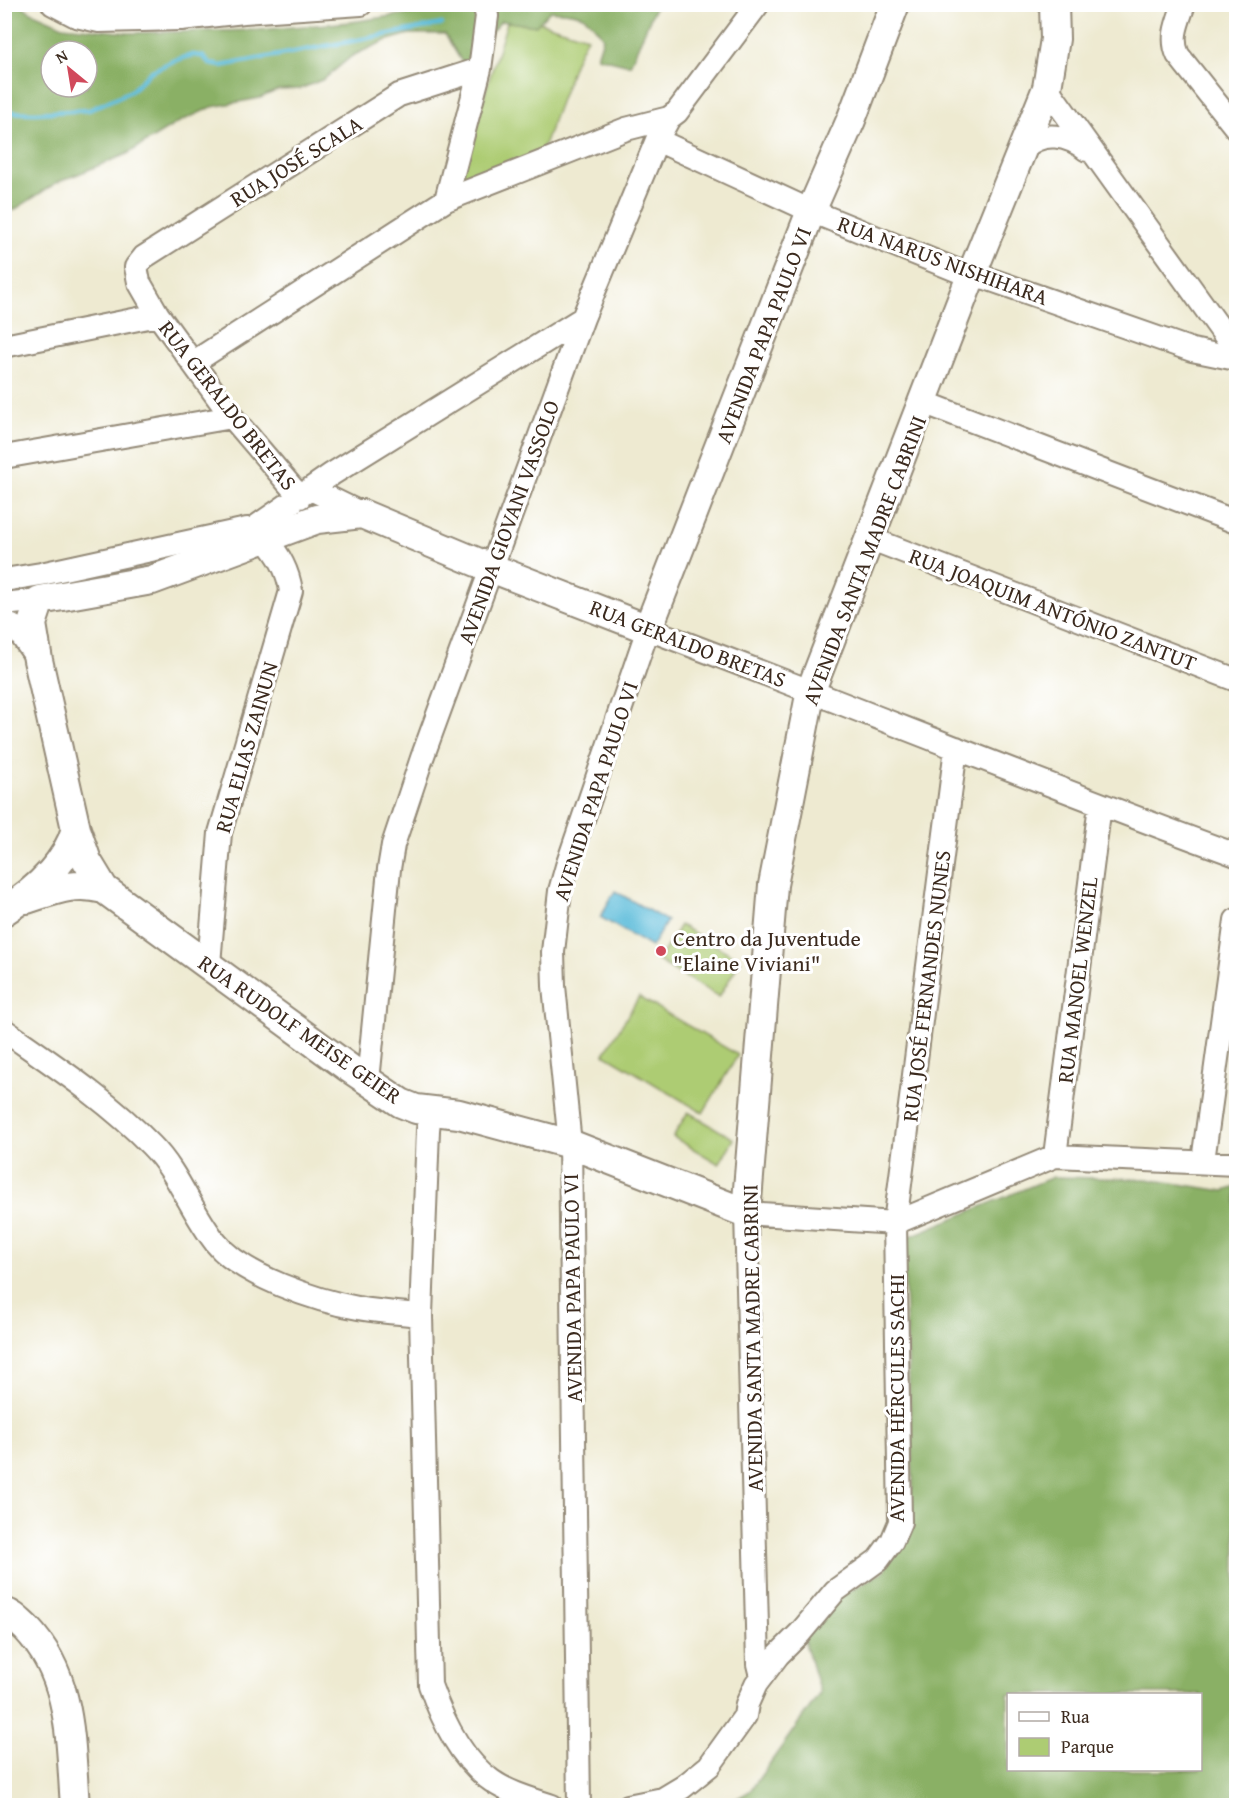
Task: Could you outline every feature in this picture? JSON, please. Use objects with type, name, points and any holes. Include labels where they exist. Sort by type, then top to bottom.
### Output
[{"type":"main road","name":"AVENIDA PAPA PAULO VI","points":[[648,629],[811,211],[851,120],[895,4]]},
{"type":"main road","name":"AVENIDA SANTA MADRE CABRINI","points":[[747,1213],[773,885],[811,690],[971,276],[1047,88],[1055,39],[1054,4]]},
{"type":"main road","name":"RUA GERALDO BRETAS","points":[[362,514],[491,568],[648,629]]},
{"type":"main road","points":[[104,889],[87,861],[76,829],[38,660],[32,624],[40,600],[152,580],[206,561],[260,533],[317,519],[362,514]]},
{"type":"main road","points":[[12,906],[57,866],[72,843],[76,829]]},
{"type":"main road","points":[[12,906],[72,885],[88,885],[104,889]]},
{"type":"main road","name":"RUA RUDOLF MEISE GEIER","points":[[104,889],[401,1103],[416,1109],[459,1114],[570,1144],[747,1213]]},
{"type":"main road","points":[[4,1612],[12,1614],[37,1640],[56,1670],[69,1720],[75,1806]]},
{"type":"street","points":[[53,4],[76,16],[99,21],[181,19],[362,4]]},
{"type":"street","points":[[446,200],[480,69],[487,16],[484,4]]},
{"type":"street","name":"AVENIDA GIOVANI VASSOLO","points":[[368,1081],[380,944],[393,845],[426,747],[583,318],[657,140],[669,118],[677,112],[758,4]]},
{"type":"street","points":[[1184,4],[1174,31],[1178,55],[1236,128]]},
{"type":"street","name":"RUA JOSÉ SCALA","points":[[139,282],[136,267],[144,257],[399,95],[480,69]]},
{"type":"street","points":[[1047,88],[1236,351]]},
{"type":"street","points":[[194,362],[446,200],[626,129],[669,118]]},
{"type":"street","points":[[1024,148],[1034,140],[1063,136],[1077,141],[1093,154]]},
{"type":"street","name":"RUA NARUS NISHIHARA","points":[[657,140],[811,211],[971,276],[986,278],[1192,350],[1236,359]]},
{"type":"street","name":"RUA GERALDO BRETAS","points":[[139,282],[158,315],[232,417],[305,493],[362,514]]},
{"type":"street","points":[[4,346],[158,315]]},
{"type":"street","points":[[4,580],[260,533],[305,493],[583,318]]},
{"type":"street","points":[[923,402],[1236,522]]},
{"type":"street","points":[[4,457],[232,417]]},
{"type":"street","name":"RUA ELIAS ZAINUN","points":[[208,964],[220,833],[291,591],[280,556],[260,533]]},
{"type":"street","name":"RUA JOAQUIM ANTÓNIO ZANTUT","points":[[869,538],[1236,680]]},
{"type":"street","points":[[4,604],[40,600]]},
{"type":"street","points":[[4,621],[16,628],[38,660]]},
{"type":"street","name":"RUA GERALDO BRETAS","points":[[648,629],[811,690],[1100,805],[1236,855]]},
{"type":"street","name":"AVENIDA PAPA PAULO VI","points":[[579,1806],[570,1144],[554,986],[553,952],[560,891],[570,855],[648,629]]},
{"type":"street","name":"RUA JOSÉ FERNANDES NUNES","points":[[895,1223],[956,748]]},
{"type":"street","name":"RUA MANOEL WENZEL","points":[[1055,1156],[1100,805]]},
{"type":"street","points":[[1203,1161],[1236,920]]},
{"type":"street","points":[[4,1030],[124,1118],[153,1147],[173,1173],[190,1205],[218,1245],[239,1263],[267,1278],[324,1300],[358,1308],[421,1315]]},
{"type":"street","points":[[430,1111],[421,1315],[430,1685],[439,1711],[449,1730],[476,1766],[491,1780],[508,1790],[552,1806]]},
{"type":"street","points":[[895,1223],[1055,1156],[1236,1164]]},
{"type":"street","name":"RUA RUDOLF MEISE GEIER","points":[[747,1213],[895,1223]]},
{"type":"street","name":"AVENIDA SANTA MADRE CABRINI","points":[[747,1213],[758,1664],[761,1676]]},
{"type":"street","name":"AVENIDA HÉRCULES SACHI","points":[[628,1806],[663,1799],[683,1787],[709,1766],[745,1716],[747,1704],[761,1676],[778,1655],[835,1591],[868,1569],[892,1541],[900,1522],[895,1223]]},
{"type":"green space","points":[[5,5],[22,5],[29,11],[63,26],[128,33],[259,30],[351,22],[467,5],[656,5],[630,65],[597,57],[603,38],[586,18],[569,13],[550,11],[536,26],[501,21],[463,64],[445,34],[409,34],[385,41],[352,56],[324,79],[300,89],[278,90],[260,98],[212,107],[177,123],[127,154],[56,183],[14,210],[5,212]]},
{"type":"green space","points":[[510,13],[587,37],[576,59],[540,156],[470,183],[462,178],[462,166]]},
{"type":"green space","points":[[680,925],[741,960],[719,997],[658,961]]},
{"type":"green space","points":[[639,997],[738,1055],[703,1113],[604,1054]]},
{"type":"green space","points":[[688,1112],[734,1139],[719,1164],[673,1137]]},
{"type":"green space","points":[[1053,1177],[1147,1179],[1224,1191],[1236,1187],[1236,1805],[724,1806],[750,1791],[820,1693],[804,1640],[842,1595],[883,1572],[905,1534],[913,1481],[903,1239]]},
{"type":"water","points":[[615,891],[667,921],[651,947],[600,917]]},
{"type":"waterway","points":[[4,112],[89,110],[131,91],[150,72],[193,55],[202,56],[211,64],[221,66],[442,24]]},
{"type":"place","name":"Centro da Juventude \"Elaine Viviani\"","points":[[661,951]]}]
